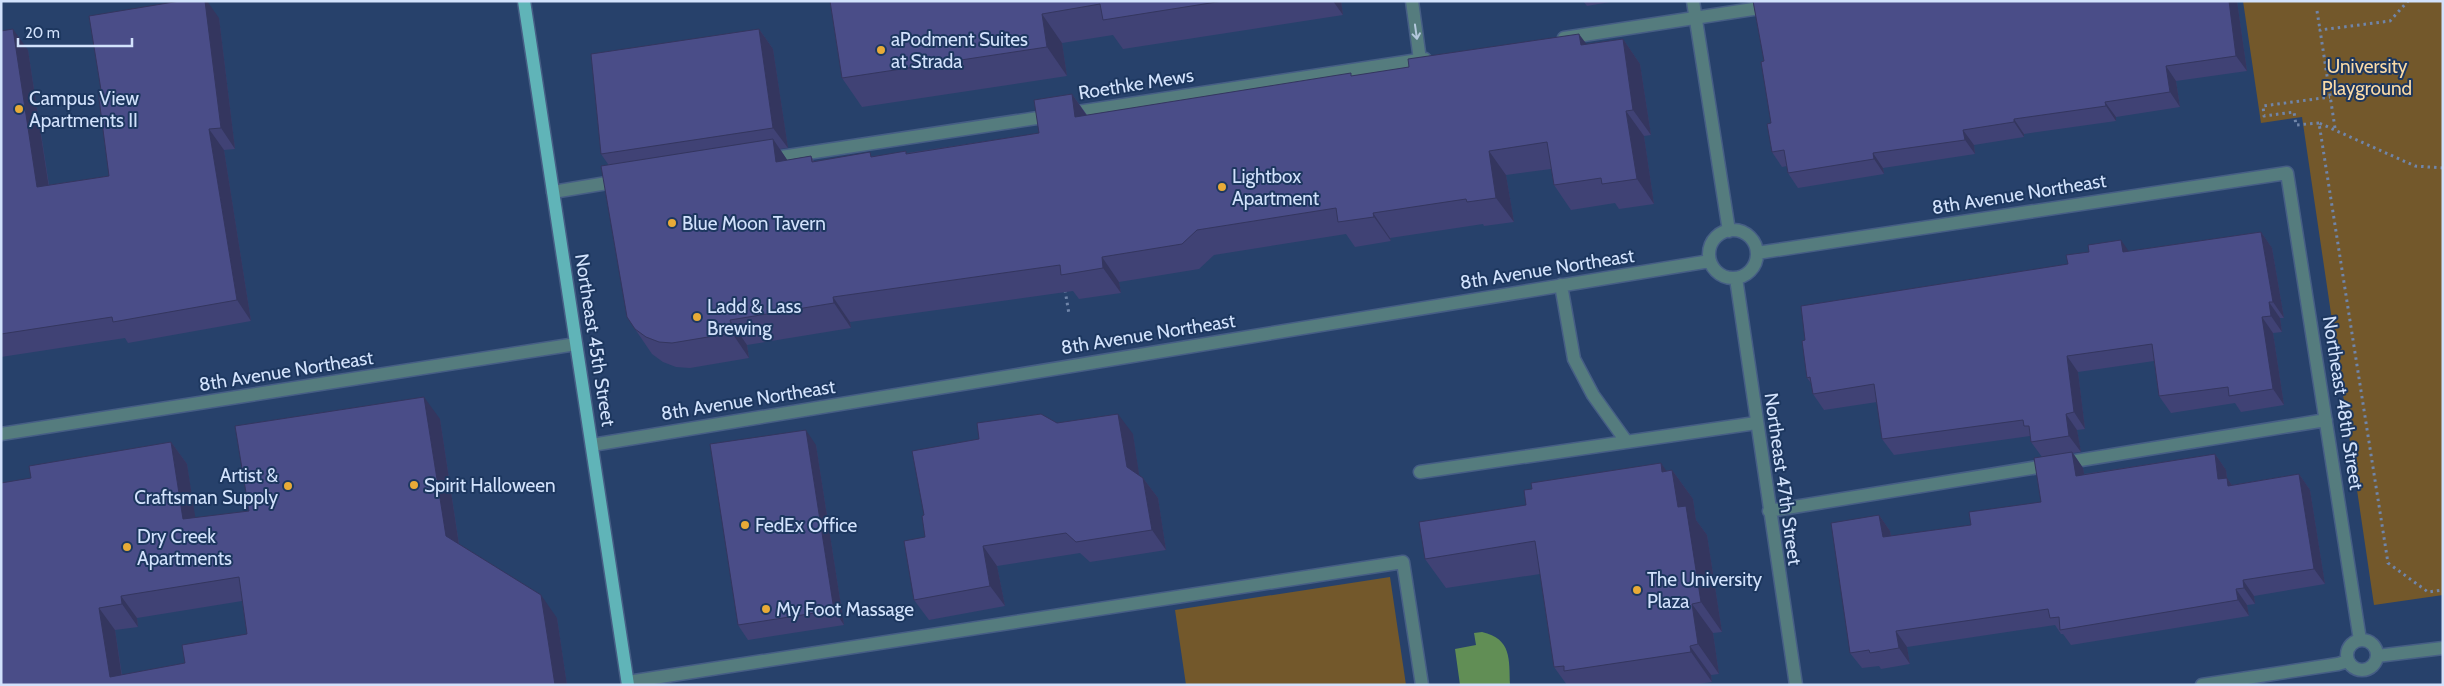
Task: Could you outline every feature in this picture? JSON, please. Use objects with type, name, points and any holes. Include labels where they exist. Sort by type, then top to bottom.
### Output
[{"type":"main road","name":"Northeast 45th Street","points":[[524,1],[628,684]]},
{"type":"street","points":[[1692,1],[1729,231]]},
{"type":"street","points":[[1553,40],[1805,1]]},
{"type":"street","points":[[1412,2],[1420,60]]},
{"type":"street","name":"Roethke Mews","points":[[752,161],[1439,57]]},
{"type":"street","name":"8th Avenue Northeast","points":[[1756,253],[2287,173]]},
{"type":"street","name":"Northeast 48th Street","points":[[2287,173],[2360,640]]},
{"type":"street","points":[[553,192],[629,180]]},
{"type":"street","points":[[1729,231],[1741,231],[1747,235],[1753,241],[1756,253],[1754,264],[1750,271],[1736,278],[1720,274],[1710,261],[1709,255],[1713,240],[1718,234],[1729,231]]},
{"type":"street","name":"8th Avenue Northeast","points":[[592,445],[1710,261]]},
{"type":"street","name":"Northeast 47th Street","points":[[1736,278],[1796,685]]},
{"type":"street","points":[[1561,285],[1574,359],[1593,395],[1626,441]]},
{"type":"street","name":"8th Avenue Northeast","points":[[1,434],[576,344]]},
{"type":"street","points":[[1769,511],[2326,420]]},
{"type":"street","points":[[1420,472],[1756,423]]},
{"type":"street","points":[[628,684],[1403,562],[1422,685]]},
{"type":"street","points":[[2360,640],[2371,642],[2377,651],[2377,656],[2373,666],[2364,670],[2354,668],[2348,661],[2350,646],[2360,640]]},
{"type":"street","points":[[2377,656],[2443,648]]},
{"type":"street","points":[[2202,685],[2348,661]]},
{"type":"path","points":[[2320,30],[2390,21],[2408,1]]},
{"type":"path","points":[[2317,11],[2335,128]]},
{"type":"path","points":[[2330,97],[2263,106],[2264,116],[2294,112],[2296,125],[2319,123],[2335,128],[2415,166],[2443,168]]},
{"type":"path","points":[[2319,123],[2388,563],[2428,592],[2443,590]]},
{"type":"path","points":[[1064,286],[1069,314]]},
{"type":"green space","name":"University Playground","points":[[2243,1],[2443,1],[2443,595],[2374,605],[2302,117],[2261,123]]},
{"type":"green space","points":[[1390,577],[1406,685],[1186,685],[1175,610]]},
{"type":"shaded area","points":[[1482,632],[1492,635],[1504,645],[1509,659],[1510,685],[1460,685],[1455,649],[1476,645],[1474,633]]},
{"type":"building","points":[[180,1],[205,1],[221,128],[209,129],[237,300],[113,322],[112,317],[1,334],[1,31],[13,29],[37,187],[109,176],[98,91],[101,90],[89,16]]},
{"type":"building","points":[[830,1],[1223,1],[1103,20],[1100,4],[1042,14],[1047,47],[842,78]]},
{"type":"building","points":[[1753,1],[2229,1],[2236,56],[2166,66],[2170,92],[2105,102],[2106,106],[2014,119],[2014,122],[1963,130],[1965,140],[1873,153],[1874,159],[1788,173],[1784,150],[1772,152],[1767,124],[1771,123],[1761,62],[1764,61]]},
{"type":"building","points":[[759,29],[773,128],[601,154],[591,54]]},
{"type":"building","points":[[1579,34],[1581,45],[1623,39],[1633,110],[1626,111],[1637,179],[1602,184],[1601,178],[1554,185],[1547,142],[1489,151],[1496,198],[1467,202],[1466,199],[1373,213],[1374,217],[1338,222],[1336,208],[1197,230],[1182,244],[1102,257],[1103,268],[1061,275],[1060,265],[833,297],[834,303],[730,320],[732,333],[672,343],[659,342],[646,337],[635,329],[627,317],[601,166],[773,139],[776,162],[811,156],[812,162],[870,152],[871,157],[906,151],[906,154],[1039,133],[1034,100],[1072,94],[1075,117],[1351,73],[1351,76],[1409,67],[1408,59]]},
{"type":"building","points":[[2261,232],[2273,302],[2269,302],[2271,316],[2262,317],[2273,389],[2229,396],[2228,387],[2159,396],[2152,344],[2067,356],[2074,412],[2066,414],[2069,436],[2031,442],[2029,426],[2024,426],[2023,420],[1882,439],[1874,384],[1813,394],[1810,377],[1807,378],[1802,341],[1805,340],[1801,306],[2068,264],[2066,255],[2089,252],[2088,245],[2121,240],[2123,252]]},
{"type":"building","points":[[424,397],[446,536],[541,595],[555,685],[1,685],[1,483],[31,478],[29,466],[171,442],[183,519],[249,511],[235,426]],"holes":[[[239,577],[247,634],[182,645],[185,663],[110,677],[99,608],[122,604],[121,596]]]},
{"type":"building","points":[[1041,414],[1057,423],[1118,414],[1127,467],[1143,478],[1152,530],[1076,542],[1066,533],[983,546],[990,586],[914,600],[904,541],[925,537],[922,516],[924,515],[912,451],[979,439],[977,423]]},
{"type":"building","points":[[806,430],[834,610],[738,625],[710,444]]},
{"type":"building","points":[[2072,452],[2076,476],[2215,454],[2218,479],[2227,478],[2228,486],[2299,474],[2314,569],[2243,580],[2244,588],[2236,589],[2238,600],[2060,630],[2059,617],[2050,618],[2048,609],[1896,631],[1899,648],[1870,653],[1869,650],[1850,653],[1831,523],[1879,515],[1883,537],[1971,525],[1969,512],[2041,502],[2034,458]]},
{"type":"building","name":"The University Plaza","points":[[1661,463],[1662,472],[1672,470],[1678,507],[1686,506],[1701,602],[1692,604],[1698,644],[1690,646],[1691,652],[1564,671],[1564,666],[1554,667],[1535,541],[1425,559],[1419,522],[1526,505],[1524,490],[1532,489],[1531,483]]},
{"type":"place","name":"aPodment Suites at Strada","points":[[881,50]]},
{"type":"place","name":"Campus View Apartments II","points":[[19,109]]},
{"type":"place","name":"Lightbox Apartment","points":[[1222,187]]},
{"type":"place","name":"Blue Moon Tavern","points":[[672,223]]},
{"type":"place","name":"Ladd & Lass Brewing","points":[[697,317]]},
{"type":"place","name":"Spirit Halloween","points":[[414,485]]},
{"type":"place","name":"Artist & Craftsman Supply","points":[[288,486]]},
{"type":"place","name":"FedEx Office","points":[[745,525]]},
{"type":"place","name":"Dry Creek Apartments","points":[[127,547]]},
{"type":"place","name":"The University Plaza","points":[[1637,590]]},
{"type":"place","name":"My Foot Massage","points":[[766,609]]}]
